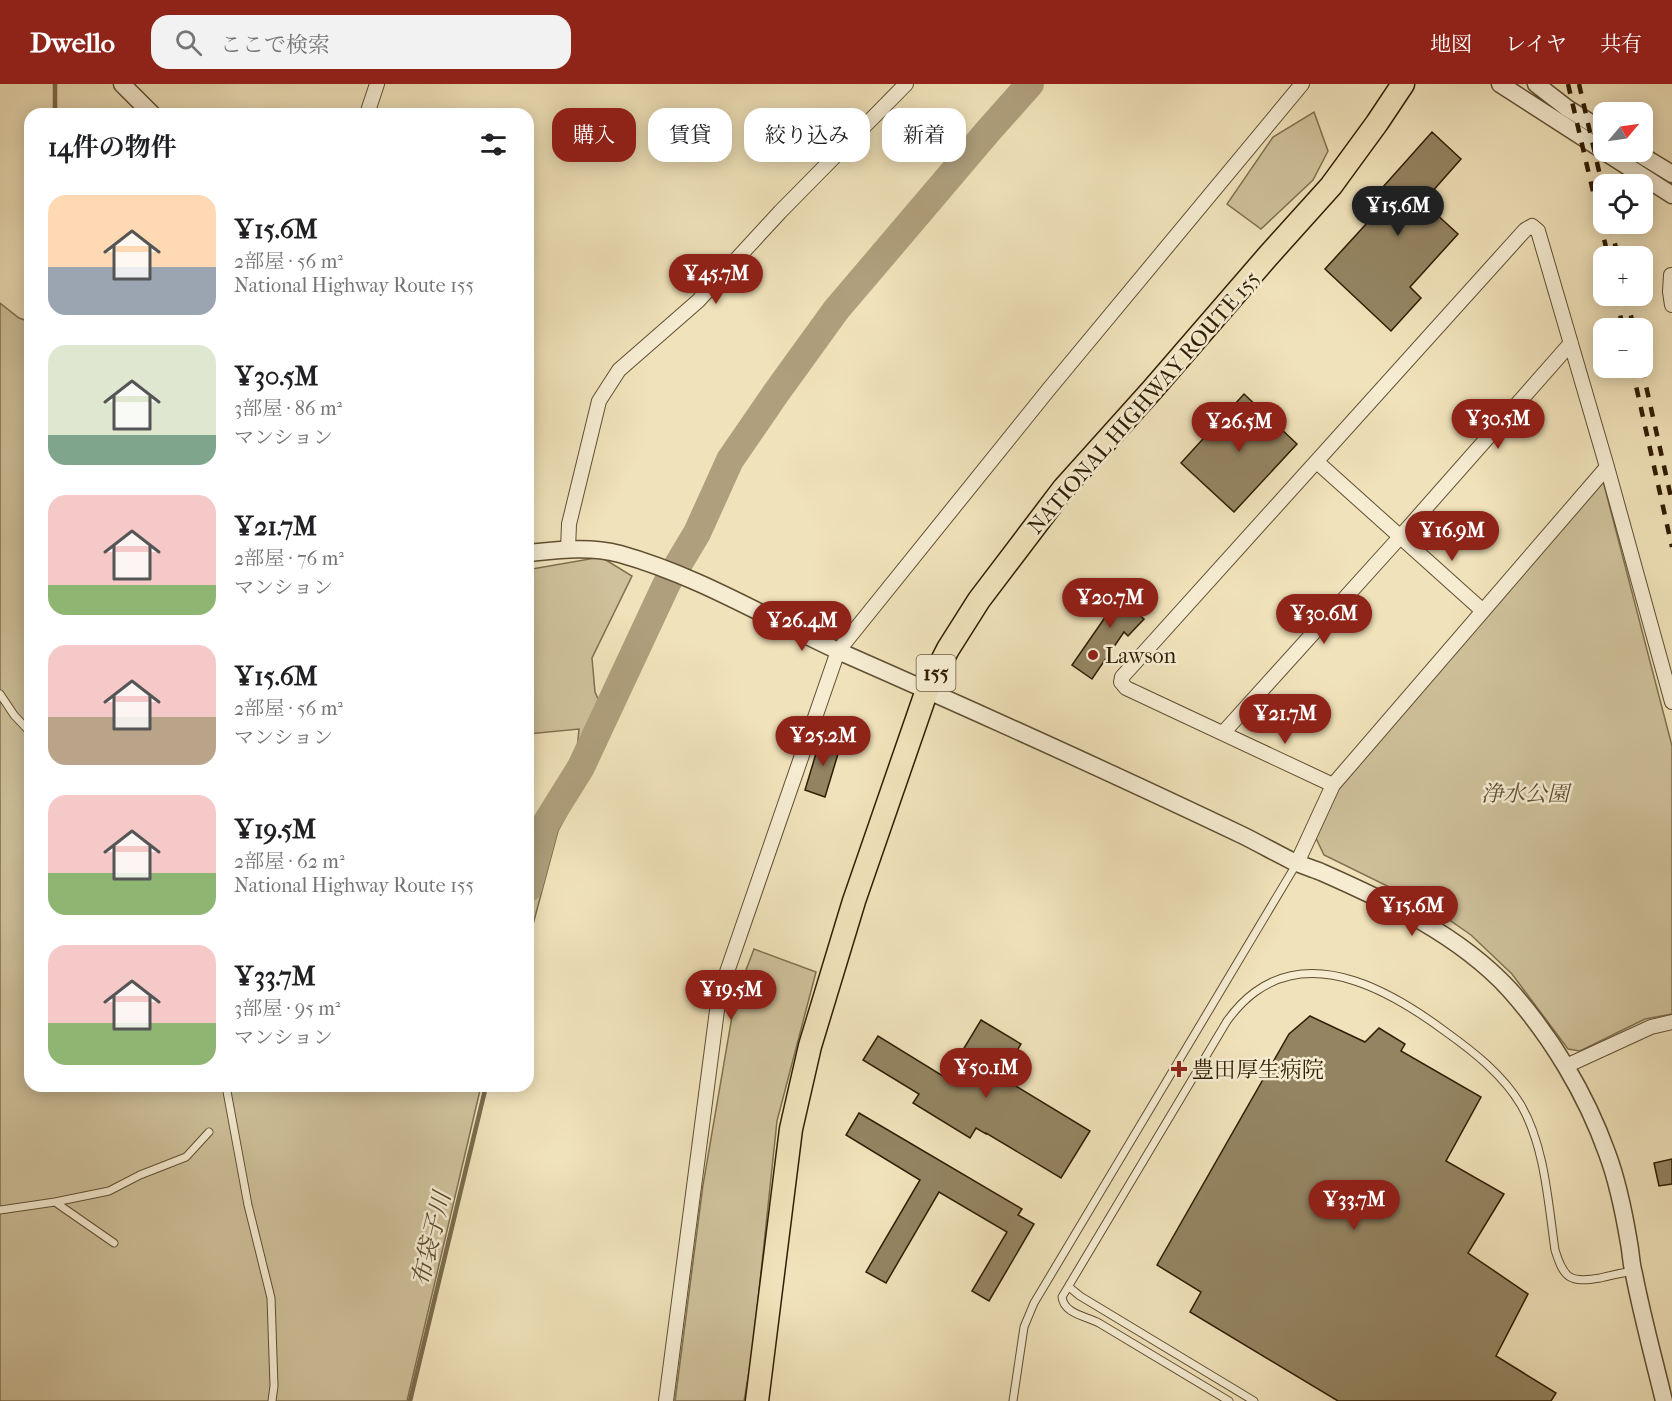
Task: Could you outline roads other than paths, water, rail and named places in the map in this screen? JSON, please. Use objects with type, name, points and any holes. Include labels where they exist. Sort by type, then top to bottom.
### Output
[{"type":"highway","name":"NATIONAL HIGHWAY ROUTE 155","points":[[757,1401],[791,1129],[810,1046],[854,902],[927,690],[948,649],[979,600],[1064,488],[1331,186],[1403,84]]},
{"type":"street","points":[[122,84],[146,108]]},
{"type":"street","points":[[369,108],[377,84]]},
{"type":"street","points":[[568,549],[569,524],[600,401],[619,370],[698,301],[780,212],[906,84]]},
{"type":"street","points":[[666,1401],[719,995],[838,651],[1049,389],[1302,84]]},
{"type":"street","points":[[1500,84],[1593,144]]},
{"type":"street","points":[[1536,84],[1593,124]]},
{"type":"street","points":[[1621,162],[1672,195]]},
{"type":"street","points":[[1652,162],[1672,174]]},
{"type":"street","points":[[1332,785],[1126,688],[1121,682],[1122,677],[1525,230],[1532,226],[1538,231],[1669,675],[1672,702]]},
{"type":"street","points":[[1672,274],[1670,292],[1672,305]]},
{"type":"street","points":[[1223,733],[1571,343]]},
{"type":"street","points":[[1317,462],[1483,611]]},
{"type":"street","points":[[1297,863],[1332,785],[1607,467]]},
{"type":"street","points":[[534,553],[593,549],[659,567],[694,580],[838,651],[1237,832],[1297,863],[1404,911],[1470,954],[1508,988],[1537,1025],[1566,1066],[1593,1118],[1608,1156],[1664,1401]]},
{"type":"street","points":[[1566,1066],[1651,1027],[1672,1022]]},
{"type":"lane","points":[[0,694],[24,726]]},
{"type":"lane","points":[[1013,1401],[1024,1327],[1034,1302],[1297,863]]},
{"type":"lane","points":[[1229,1401],[1099,1323],[1073,1313],[1062,1303],[1062,1297],[1227,1021],[1256,991],[1278,980],[1304,975],[1332,975],[1370,986],[1431,1021],[1483,1060],[1520,1103],[1531,1125],[1540,1154],[1555,1250],[1563,1270],[1572,1279],[1583,1281],[1633,1271]]},
{"type":"lane","points":[[227,1092],[248,1205],[271,1298],[274,1386],[272,1401]]},
{"type":"lane","points":[[0,1210],[109,1191],[140,1175],[186,1157],[209,1132]]},
{"type":"lane","points":[[55,1202],[114,1243]]},
{"type":"lane","points":[[1069,1287],[1080,1296],[1254,1401]]},
{"type":"waterway","name":"布袋子川","points":[[55,84],[55,108]]},
{"type":"waterway","points":[[534,866],[545,825],[581,767],[667,583],[697,533],[730,460],[836,310],[1030,84]]},
{"type":"waterway","name":"布袋子川","points":[[410,1401],[485,1092]]},
{"type":"railway","points":[[1568,84],[1606,246]]},
{"type":"railway","points":[[1579,84],[1600,174]]},
{"type":"railway","points":[[1612,234],[1616,246]]},
{"type":"railway","points":[[1618,306],[1621,318]]},
{"type":"railway","points":[[1628,306],[1632,318]]},
{"type":"railway","points":[[1634,378],[1672,547]]},
{"type":"railway","points":[[1644,378],[1672,502]]},
{"type":"place","name":"Lawson","points":[[1093,655]]},
{"type":"place","name":"豊田厚生病院","points":[[1179,1069]]},
{"type":"park label","name":"浄水公園","points":[[1525,793]]}]
